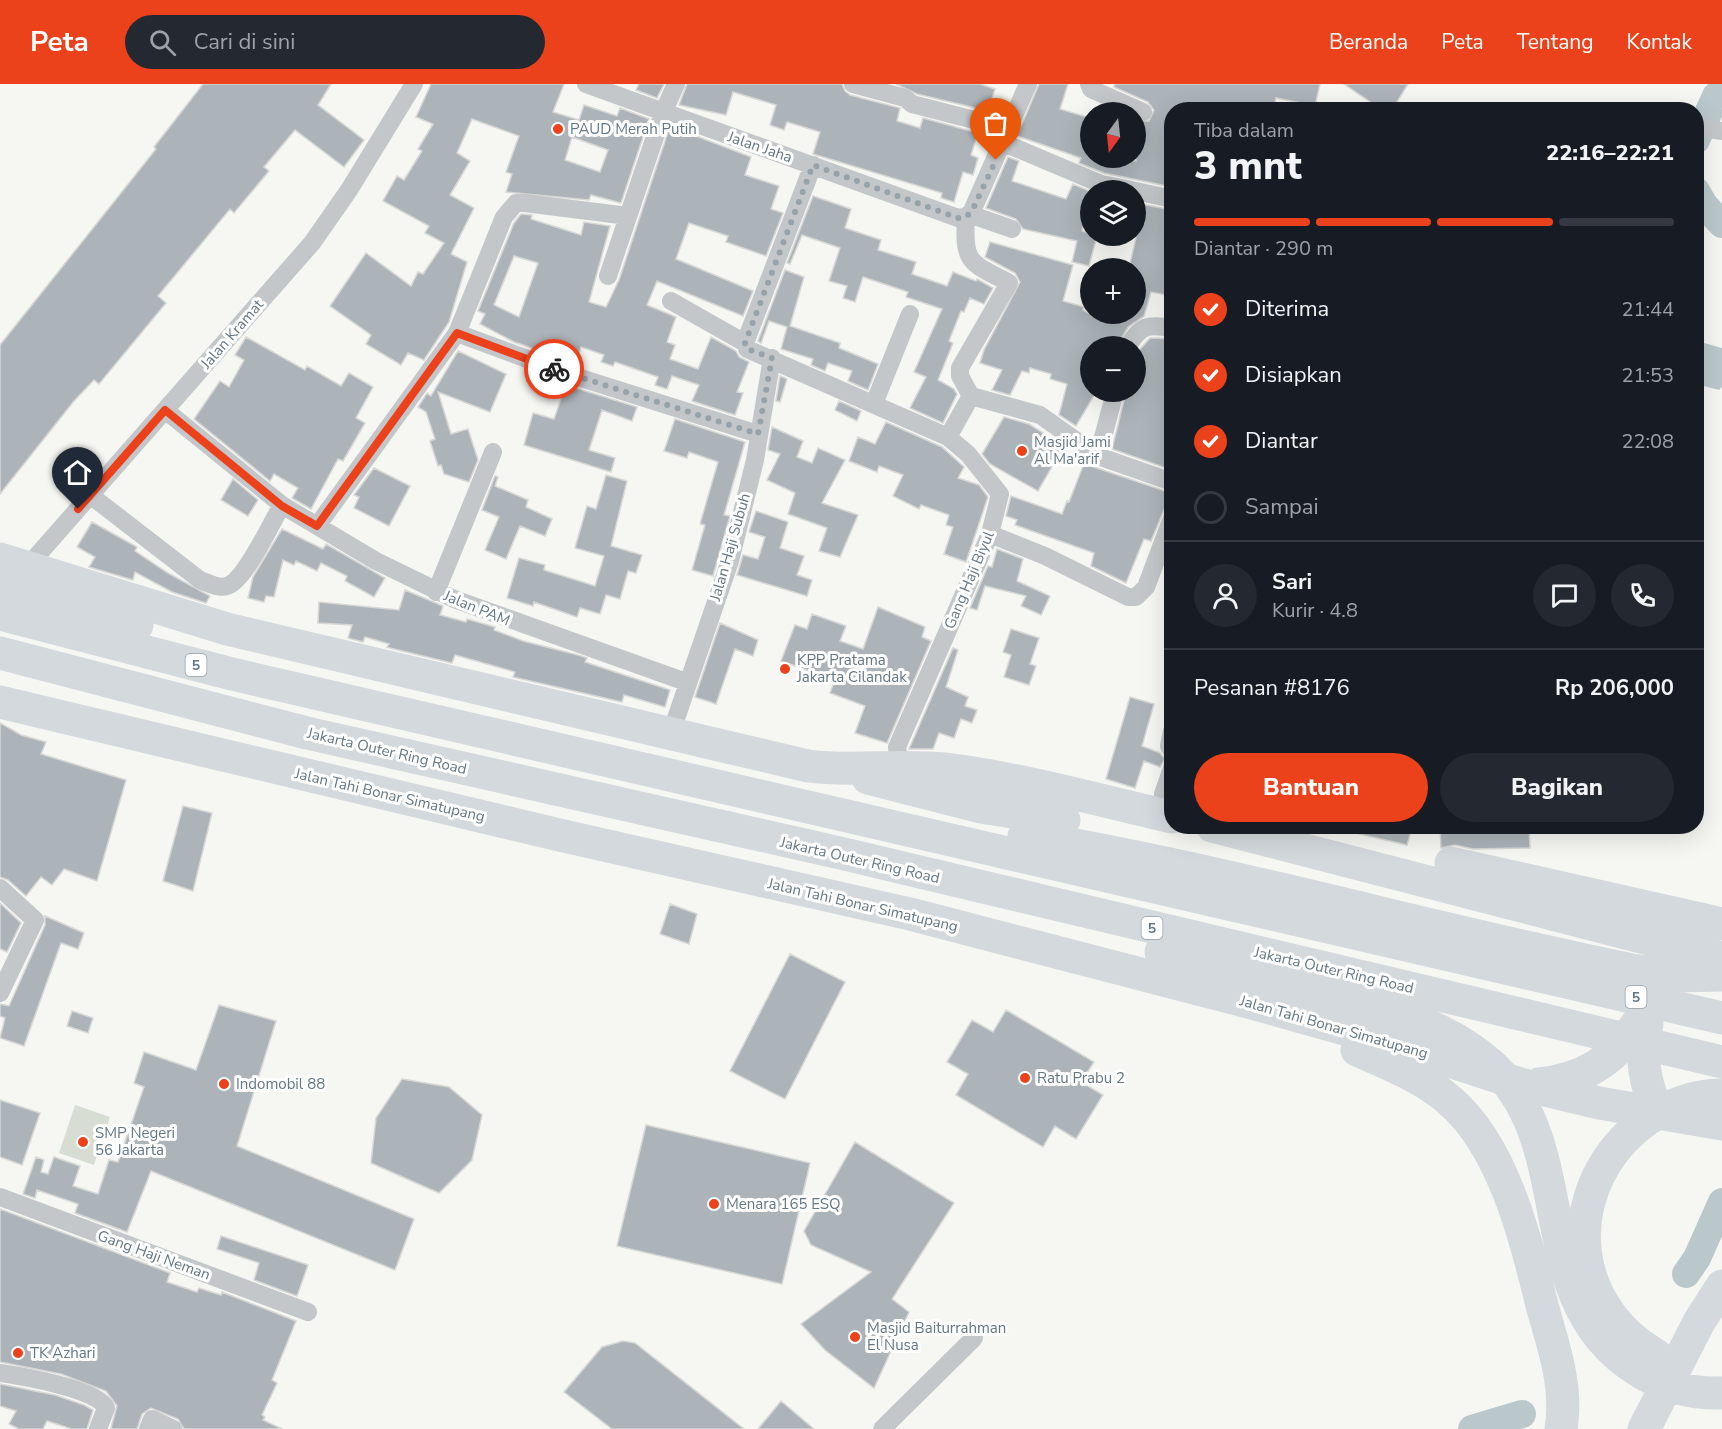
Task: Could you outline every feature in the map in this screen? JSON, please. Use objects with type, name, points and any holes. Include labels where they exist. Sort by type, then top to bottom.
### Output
[{"type":"highway","points":[[13,563],[227,629],[808,766],[838,770],[981,807],[1103,826],[1248,858],[1416,906],[1486,929],[1490,938]]},
{"type":"highway","points":[[0,585],[325,679],[536,732],[580,755]]},
{"type":"highway","name":"5","points":[[0,614],[232,674],[1722,1018]]},
{"type":"highway","name":"Jakarta Outer Ring Road","points":[[0,653],[267,723],[971,885],[1311,978],[1722,1062]]},
{"type":"highway","points":[[0,678],[185,726],[470,780],[521,781]]},
{"type":"highway","name":"Jalan Tahi Bonar Simatupang","points":[[0,702],[568,837],[910,914],[1252,1003],[1390,1042],[1520,1084],[1665,1115],[1722,1124]]},
{"type":"highway","points":[[838,770],[900,766],[944,769],[1015,782],[1083,785],[1164,793]]},
{"type":"highway","points":[[876,822],[999,831],[1126,854],[1654,974],[1722,975]]},
{"type":"highway","points":[[1244,834],[1722,958]]},
{"type":"highway","points":[[1334,834],[1722,924]]},
{"type":"highway","points":[[971,885],[980,846]]},
{"type":"highway","points":[[840,854],[842,861],[850,869],[892,884],[1311,978],[1411,1017],[1467,1046],[1503,1076],[1521,1104],[1535,1134],[1571,1288],[1589,1324],[1619,1357],[1645,1376],[1696,1393],[1722,1393]]},
{"type":"highway","points":[[1577,892],[1605,906],[1628,928],[1658,987],[1643,1044],[1646,1082],[1665,1115]]},
{"type":"highway","points":[[1520,1084],[1565,1080],[1606,1061],[1621,1048],[1658,987],[1722,944]]},
{"type":"highway","points":[[1252,1003],[1407,1073],[1449,1100],[1476,1130],[1498,1170],[1520,1226],[1540,1296],[1560,1373],[1564,1399],[1561,1428]]},
{"type":"highway","points":[[1722,1095],[1701,1097],[1663,1109],[1626,1136],[1613,1150],[1597,1176],[1587,1206],[1584,1236],[1587,1263],[1597,1292],[1612,1318],[1628,1335],[1643,1348],[1671,1362],[1696,1370],[1722,1371]]},
{"type":"highway","points":[[1644,1429],[1700,1322],[1722,1286]]},
{"type":"street","name":"Jalan Kramat","points":[[13,563],[90,495],[312,243],[370,157],[414,84]]},
{"type":"street","name":"Jalan Jaha","points":[[586,84],[813,165],[949,217],[967,216],[1012,229]]},
{"type":"street","points":[[608,276],[663,113],[676,84]]},
{"type":"street","points":[[853,84],[905,98],[912,104],[1006,136],[1093,180]]},
{"type":"street","points":[[1028,84],[1006,136],[967,216],[964,247],[973,264],[1010,283],[960,368],[960,376],[971,396],[1040,415],[1098,456],[1164,479]]},
{"type":"street","points":[[1089,84],[1091,89],[1120,102]]},
{"type":"street","points":[[1704,128],[1721,130]]},
{"type":"street","points":[[813,165],[745,343],[747,349],[948,437],[971,396]]},
{"type":"street","points":[[1146,194],[1164,197]]},
{"type":"street","points":[[317,526],[457,333],[504,217],[516,203],[628,216]]},
{"type":"street","points":[[671,301],[745,343]]},
{"type":"street","points":[[874,404],[910,314]]},
{"type":"street","points":[[1134,336],[1137,331],[1151,325],[1164,327]]},
{"type":"street","points":[[457,333],[568,374],[758,434]]},
{"type":"street","name":"Jalan Haji Subuh","points":[[670,732],[730,561],[755,460],[772,358]]},
{"type":"street","points":[[1098,456],[1112,402]]},
{"type":"street","name":"Jalan PAM","points":[[165,410],[282,506],[436,592],[537,631],[686,682]]},
{"type":"street","name":"Gang Haji Biyul","points":[[900,766],[897,747],[990,534],[999,494],[968,454],[948,437]]},
{"type":"street","points":[[436,592],[494,452]]},
{"type":"street","points":[[90,495],[200,580],[215,586],[227,587],[239,579],[282,506]]},
{"type":"street","points":[[990,534],[1045,556],[1128,597],[1136,597],[1146,586],[1164,539]]},
{"type":"street","points":[[0,888],[35,920],[0,993]]},
{"type":"street","name":"Gang Haji Neman","points":[[0,1197],[309,1312]]},
{"type":"street","points":[[885,1426],[974,1338]]},
{"type":"street","points":[[0,1373],[48,1382],[98,1398],[105,1408],[98,1429]]},
{"type":"street","points":[[148,1429],[152,1419],[173,1429]]},
{"type":"shaded area","points":[[1704,343],[1722,348],[1722,387],[1719,390],[1704,386]]},
{"type":"shaded area","points":[[75,1105],[110,1117],[94,1165],[59,1153]]},
{"type":"building","points":[[203,84],[331,84],[318,105],[364,140],[344,167],[295,130],[264,167],[269,171],[234,213],[230,209],[158,296],[166,303],[99,384],[94,380],[74,401],[0,494],[0,345],[156,149],[154,147]]},
{"type":"building","points":[[431,84],[564,84],[553,112],[579,120],[584,105],[617,116],[620,108],[649,119],[621,203],[591,195],[589,200],[506,192],[512,174],[506,172],[519,136],[472,119],[457,153],[470,161],[450,195],[474,208],[451,254],[467,262],[449,322],[424,360],[408,353],[401,365],[366,344],[371,335],[330,306],[366,253],[411,286],[418,272],[423,274],[444,243],[425,233],[429,226],[383,201],[397,176],[404,180],[422,151],[418,149],[433,124],[416,117]],"holes":[[[572,137],[608,150],[600,172],[565,160]]]},
{"type":"building","points":[[639,84],[664,84],[657,98],[636,90]]},
{"type":"building","points":[[687,84],[842,84],[850,95],[900,108],[897,121],[920,128],[923,118],[978,133],[971,155],[978,158],[973,175],[963,172],[954,202],[941,198],[942,193],[813,154],[820,132],[787,122],[784,130],[770,125],[776,105],[733,92],[726,115],[679,105]]},
{"type":"building","points":[[896,84],[980,84],[995,89],[988,111],[917,94]]},
{"type":"building","points":[[1039,84],[1068,84],[1060,109],[1080,115],[1080,158],[1017,136]]},
{"type":"building","points":[[1115,84],[1320,84],[1316,102],[1296,102],[1276,98],[1275,102],[1164,102],[1164,185],[1104,173],[1092,168],[1146,168],[1146,121],[1149,121],[1154,110],[1148,102],[1114,87]]},
{"type":"building","points":[[1344,84],[1408,84],[1397,102],[1370,102]]},
{"type":"building","points":[[670,126],[751,157],[745,175],[779,186],[771,209],[783,213],[766,256],[726,242],[728,236],[689,223],[676,259],[753,291],[743,316],[657,281],[647,305],[676,317],[667,342],[675,345],[670,359],[698,369],[711,337],[736,351],[739,357],[749,362],[737,392],[743,393],[735,415],[692,401],[699,385],[672,376],[667,389],[655,385],[658,377],[615,362],[613,366],[601,362],[604,355],[581,347],[578,356],[546,343],[543,352],[514,342],[480,324],[485,314],[478,311],[514,223],[521,214],[532,215],[531,219],[581,235],[584,222],[610,226],[589,302],[606,307],[619,280]],"holes":[[[514,256],[538,263],[519,317],[494,305]]]},
{"type":"building","points":[[1008,157],[1019,161],[1012,181],[1066,199],[1073,184],[1080,187],[1080,246],[1094,246],[1091,258],[1080,258],[1080,264],[1072,262],[1077,241],[1023,229],[1016,219],[986,208]]},
{"type":"building","points":[[813,196],[851,209],[845,228],[881,240],[878,250],[916,262],[912,274],[947,286],[953,272],[976,281],[977,279],[993,288],[984,304],[970,298],[964,312],[961,311],[949,341],[953,343],[938,380],[954,389],[957,394],[943,423],[910,408],[926,377],[914,372],[942,309],[906,297],[908,292],[863,277],[855,302],[843,298],[847,286],[829,281],[840,248],[802,235],[790,264],[787,263]]},
{"type":"building","points":[[1146,205],[1164,208],[1164,294],[1151,292],[1146,309],[1146,258],[1131,258],[1134,246],[1146,246]]},
{"type":"building","points":[[990,242],[1073,265],[1063,301],[1080,306],[1080,324],[1132,324],[1123,336],[1080,336],[1080,402],[1090,402],[1076,426],[1059,415],[1067,384],[1050,379],[1051,374],[1030,368],[1029,373],[1022,371],[1010,395],[992,390],[1002,370],[980,363],[984,350],[1020,282],[1015,273],[985,257]]},
{"type":"building","points":[[785,270],[804,277],[790,326],[840,343],[839,348],[878,364],[868,390],[848,381],[852,371],[828,363],[825,371],[811,365],[813,359],[781,349],[787,327],[769,321],[761,343],[758,341]]},
{"type":"building","points":[[246,337],[305,370],[307,366],[341,386],[349,373],[373,387],[356,418],[365,423],[343,461],[338,459],[311,509],[292,498],[298,488],[274,474],[270,481],[194,419],[220,381],[229,387],[244,360],[235,355]]},
{"type":"building","points":[[1150,338],[1164,339],[1164,467],[1112,449],[1124,402],[1146,402],[1146,343]]},
{"type":"building","points":[[458,351],[506,374],[490,412],[438,392],[451,434],[468,429],[478,460],[469,482],[444,474],[441,465],[438,466],[430,441],[435,439],[426,412],[418,407],[427,393],[431,396]]},
{"type":"building","points":[[780,376],[787,379],[780,402],[776,401]]},
{"type":"building","points":[[566,385],[637,407],[632,421],[602,410],[589,450],[615,458],[611,472],[524,445],[533,413],[554,419]]},
{"type":"building","points":[[839,401],[861,411],[857,421],[835,410]]},
{"type":"building","name":"Masjid Jami Al Ma'arif","points":[[1004,417],[1029,424],[1064,446],[1038,491],[990,464],[982,454]]},
{"type":"building","points":[[675,419],[745,442],[724,515],[730,516],[713,576],[692,570],[705,525],[700,524],[718,462],[689,452],[687,458],[664,451]]},
{"type":"building","points":[[886,422],[942,447],[964,467],[958,478],[979,485],[988,497],[966,562],[944,554],[953,527],[946,525],[949,515],[921,505],[919,509],[893,496],[903,475],[879,466],[877,472],[849,461],[858,437],[875,444]]},
{"type":"building","points":[[772,427],[803,441],[797,457],[812,463],[818,448],[845,460],[822,503],[858,515],[840,557],[819,551],[827,528],[788,514],[795,493],[767,480],[780,454],[768,450]]},
{"type":"building","points":[[1085,461],[1094,467],[1164,491],[1164,510],[1151,541],[1144,539],[1126,583],[1091,566],[1094,553],[1015,525],[1017,520],[1006,516],[1011,496],[1062,514],[1067,501],[1069,502]]},
{"type":"building","points":[[374,468],[410,486],[389,526],[354,508],[359,497],[354,495]]},
{"type":"building","points":[[606,475],[627,481],[611,546],[642,555],[636,573],[628,571],[620,599],[606,595],[600,614],[580,608],[577,617],[534,602],[533,606],[507,598],[519,558],[545,565],[544,570],[595,586],[604,556],[575,548],[587,506],[596,509]]},
{"type":"building","points":[[495,476],[498,477],[495,486],[528,500],[526,507],[552,519],[545,536],[520,526],[506,559],[485,550],[499,517],[482,510]]},
{"type":"building","points":[[233,479],[258,500],[248,516],[221,500]]},
{"type":"building","points":[[756,511],[788,522],[780,548],[804,556],[797,575],[812,580],[807,596],[737,575],[743,555],[758,559],[765,537],[749,532]]},
{"type":"building","points":[[92,522],[137,547],[135,551],[168,573],[210,596],[206,603],[172,592],[135,572],[133,580],[89,567],[95,557],[77,547]]},
{"type":"building","points":[[282,529],[323,549],[326,544],[385,578],[374,597],[345,581],[347,576],[321,563],[317,571],[296,561],[294,565],[283,560],[274,597],[266,596],[264,602],[248,598],[253,577]]},
{"type":"building","points":[[997,549],[1023,559],[1017,581],[1050,596],[1041,615],[1021,606],[1026,596],[985,586],[977,610],[970,608],[988,566],[992,567]]},
{"type":"building","points":[[405,590],[443,606],[440,615],[466,622],[467,619],[495,627],[494,630],[523,641],[587,658],[585,662],[670,690],[665,707],[624,695],[622,702],[513,677],[515,672],[455,655],[452,663],[390,648],[387,647],[389,644],[365,637],[363,642],[348,638],[352,625],[318,623],[319,602],[399,610]]},
{"type":"building","points":[[878,607],[925,627],[922,637],[931,641],[887,743],[855,733],[865,706],[830,693],[835,680],[781,661],[795,625],[807,629],[812,614],[846,626],[840,641],[863,649]]},
{"type":"building","points":[[720,623],[758,640],[753,656],[735,649],[716,704],[695,697]]},
{"type":"building","points":[[1011,629],[1039,638],[1030,664],[1036,666],[1029,685],[1004,677],[1011,655],[1003,652]]},
{"type":"building","points":[[953,648],[958,650],[946,687],[968,697],[965,706],[977,710],[972,723],[961,719],[954,738],[939,733],[933,749],[909,749]]},
{"type":"building","points":[[1130,697],[1154,704],[1142,746],[1160,753],[1164,761],[1160,767],[1144,761],[1135,788],[1106,779]]},
{"type":"building","points":[[0,723],[21,735],[46,742],[41,754],[126,780],[97,881],[64,869],[52,885],[41,877],[26,896],[8,880],[0,877]]},
{"type":"building","points":[[183,806],[212,813],[193,891],[163,881]]},
{"type":"building","points":[[1360,834],[1410,834],[1407,845]]},
{"type":"building","points":[[1440,834],[1529,834],[1530,848],[1473,849],[1455,845],[1441,848]]},
{"type":"building","points":[[0,903],[21,923],[7,952],[0,949]]},
{"type":"building","points":[[670,904],[697,914],[689,944],[660,934]]},
{"type":"building","points":[[45,916],[84,933],[78,949],[61,943],[24,1046],[0,1038],[5,1018],[0,1016],[0,1004],[9,1006],[45,925]]},
{"type":"building","points":[[790,954],[845,982],[785,1099],[730,1071]]},
{"type":"building","name":"Indomobil 88","points":[[219,1005],[276,1021],[237,1146],[414,1219],[395,1270],[151,1171],[127,1232],[75,1213],[78,1204],[37,1190],[35,1198],[23,1194],[36,1157],[44,1160],[41,1172],[48,1174],[54,1157],[80,1166],[73,1186],[98,1194],[109,1160],[118,1162],[144,1087],[134,1083],[144,1052],[196,1070]]},
{"type":"building","name":"Ratu Prabu 2","points":[[1006,1010],[1094,1062],[1081,1082],[1103,1095],[1076,1139],[1055,1126],[1043,1147],[956,1095],[968,1074],[947,1062],[972,1020],[993,1032]]},
{"type":"building","points":[[72,1011],[93,1018],[88,1033],[67,1026]]},
{"type":"building","points":[[402,1079],[449,1087],[482,1115],[472,1160],[439,1193],[371,1163],[376,1118]]},
{"type":"building","points":[[0,1100],[40,1113],[22,1165],[0,1157]]},
{"type":"building","name":"Menara 165 ESQ","points":[[646,1125],[810,1163],[782,1284],[617,1246]]},
{"type":"building","points":[[855,1142],[954,1203],[892,1299],[909,1312],[874,1388],[825,1350],[801,1324],[871,1272],[811,1245],[804,1231]]},
{"type":"building","points":[[0,1209],[170,1273],[167,1282],[197,1292],[199,1288],[221,1295],[222,1292],[296,1321],[272,1380],[277,1383],[262,1415],[265,1417],[263,1420],[282,1429],[184,1429],[178,1419],[151,1408],[142,1414],[137,1429],[114,1429],[111,1428],[117,1406],[106,1391],[61,1374],[0,1362]]},
{"type":"building","points":[[221,1236],[308,1265],[297,1296],[254,1280],[259,1263],[217,1249]]},
{"type":"building","points":[[623,1341],[635,1343],[744,1429],[612,1429],[564,1392],[602,1347]]},
{"type":"building","points":[[0,1384],[55,1395],[84,1405],[93,1410],[87,1429],[72,1429],[47,1421],[43,1429],[19,1429],[9,1424],[16,1411],[0,1406]]},
{"type":"building","points":[[781,1401],[814,1429],[758,1429]]},
{"type":"waterway","points":[[1704,122],[1716,96],[1722,94]]},
{"type":"waterway","points":[[1704,205],[1722,224]]},
{"type":"waterway","points":[[1686,1274],[1697,1258],[1722,1202]]},
{"type":"waterway","points":[[1472,1429],[1522,1414]]},
{"type":"way so far","points":[[554,369],[758,434],[772,358],[747,349],[745,343],[813,165],[949,217],[958,218],[966,217],[972,211],[996,160]]},
{"type":"place","name":"PAUD Merah Putih","points":[[558,129]]},
{"type":"place","name":"Masjid Jami Al Ma'arif","points":[[1022,451]]},
{"type":"place","name":"KPP Pratama Jakarta Cilandak","points":[[785,669]]},
{"type":"place","name":"Ratu Prabu 2","points":[[1025,1078]]},
{"type":"place","name":"Indomobil 88","points":[[224,1084]]},
{"type":"place","name":"SMP Negeri 56 Jakarta","points":[[83,1142]]},
{"type":"place","name":"Menara 165 ESQ","points":[[714,1204]]},
{"type":"place","name":"Masjid Baiturrahman El Nusa","points":[[855,1337]]},
{"type":"place","name":"TK Azhari","points":[[18,1353]]},
{"type":"route","points":[[78,509],[165,410],[282,506],[317,526],[457,333],[554,369]]}]
